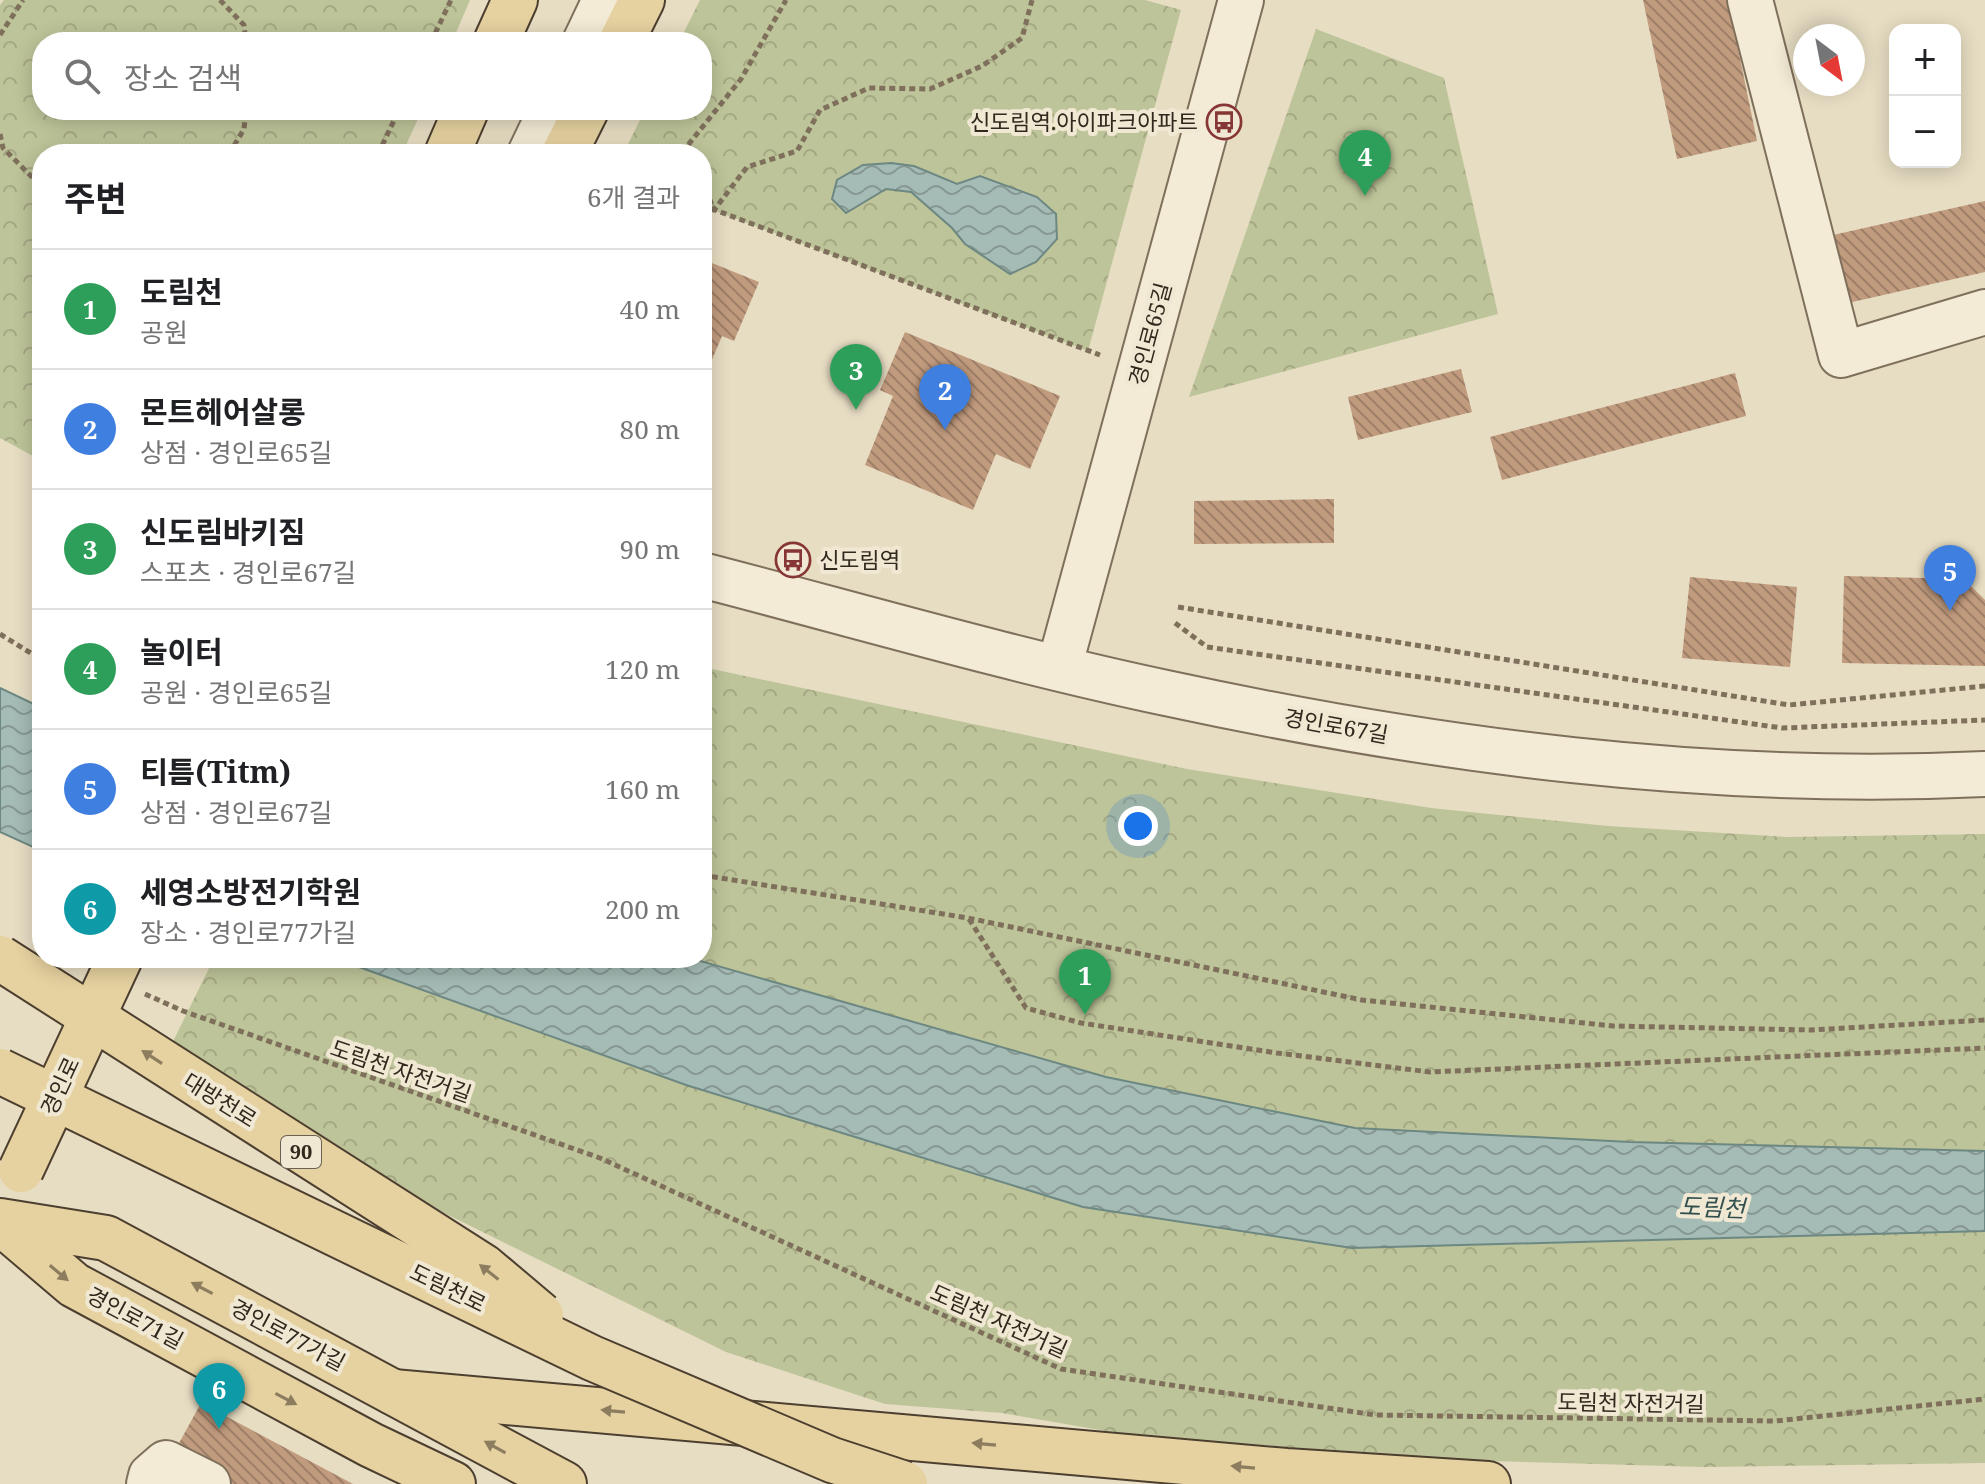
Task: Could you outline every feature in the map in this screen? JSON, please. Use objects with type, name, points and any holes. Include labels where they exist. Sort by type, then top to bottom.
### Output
[{"type":"main road","points":[[501,32],[515,0]]},
{"type":"main road","points":[[626,32],[642,0]]},
{"type":"main road","points":[[451,144],[462,120]]},
{"type":"main road","points":[[569,144],[581,120]]},
{"type":"main road","name":"대방천로","points":[[0,958],[484,1267],[592,1358]]},
{"type":"main road","name":"경인로","points":[[0,1214],[21,1170],[132,976]]},
{"type":"main road","name":"도림천로","points":[[0,1071],[592,1358],[832,1460],[905,1484]]},
{"type":"main road","name":"경인로77가길","points":[[0,1222],[106,1238],[564,1484]]},
{"type":"main road","name":"경인로71길","points":[[0,1222],[74,1285],[402,1473],[453,1484]]},
{"type":"main road","points":[[393,1392],[1286,1471],[1488,1484]]},
{"type":"street","points":[[590,32],[605,0]]},
{"type":"street","name":"경인로65길","points":[[1059,668],[1241,0]]},
{"type":"street","points":[[1750,0],[1841,355],[1985,312]]},
{"type":"street","points":[[535,144],[546,120]]},
{"type":"street","name":"경인로67길","points":[[712,578],[1059,668],[1267,714],[1539,758],[1854,778],[1985,774]]},
{"type":"street","points":[[149,1484],[151,1476],[166,1463],[208,1484]]},
{"type":"path","points":[[0,35],[23,0]]},
{"type":"path","points":[[220,0],[244,25],[245,32]]},
{"type":"path","points":[[436,32],[451,0]]},
{"type":"path","points":[[712,115],[741,79],[786,0]]},
{"type":"path","points":[[714,210],[747,167],[797,151],[820,110],[869,88],[930,89],[982,66],[1022,38],[1032,0]]},
{"type":"path","points":[[235,144],[244,129],[245,120]]},
{"type":"path","points":[[383,144],[394,120]]},
{"type":"path","points":[[689,144],[708,120]]},
{"type":"path","points":[[0,134],[3,148],[32,177]]},
{"type":"path","points":[[712,205],[714,210],[1100,355]]},
{"type":"path","points":[[1178,607],[1789,705],[1985,686]]},
{"type":"path","points":[[1175,623],[1207,647],[1782,728],[1985,720]]},
{"type":"path","points":[[0,634],[32,654]]},
{"type":"path","points":[[712,877],[968,918],[1362,1000],[1613,1026],[1811,1030],[1985,1020]]},
{"type":"path","points":[[968,918],[1026,1008],[1081,1023],[1293,1055],[1430,1072],[1985,1048]]},
{"type":"path","name":"도림천 자전거길","points":[[132,976],[183,1011],[600,1158],[1061,1369],[1376,1415],[1775,1421],[1985,1399]]},
{"type":"green space","points":[[4,0],[470,0],[456,32],[32,32],[32,120],[417,120],[407,144],[32,144],[32,456],[0,438],[0,5]]},
{"type":"green space","points":[[700,0],[1145,0],[1181,10],[1088,351],[712,210],[712,144],[628,144],[640,120],[712,120],[712,32],[684,32]]},
{"type":"green space","points":[[1316,29],[1444,78],[1498,314],[1189,397]]},
{"type":"green space","name":"도림천","points":[[712,669],[1187,769],[1431,808],[1608,826],[1787,837],[1985,834],[1985,1463],[1704,1467],[1381,1458],[1152,1439],[1002,1413],[885,1404],[726,1352],[158,1072],[209,968],[712,968]]},
{"type":"water","points":[[891,163],[914,166],[957,184],[980,176],[1037,197],[1056,214],[1057,239],[1036,262],[1010,274],[965,244],[952,228],[911,192],[886,189],[846,213],[832,199],[837,180],[863,165]]},
{"type":"water","points":[[0,688],[32,703],[32,846],[0,832]]},
{"type":"water","name":"도림천","points":[[712,964],[1106,1077],[1355,1128],[1630,1142],[1985,1151],[1985,1231],[1352,1248],[1083,1207],[686,1085],[362,968],[712,968]]},
{"type":"building","points":[[1643,0],[1728,0],[1757,141],[1677,159]]},
{"type":"building","points":[[1985,201],[1985,272],[1848,303],[1833,235]]},
{"type":"building","points":[[712,263],[759,282],[734,341],[722,336],[712,360]]},
{"type":"building","points":[[905,332],[1060,396],[1030,469],[996,454],[973,510],[865,465],[893,396],[880,390]]},
{"type":"building","points":[[1461,369],[1472,412],[1358,440],[1348,397]]},
{"type":"building","points":[[1735,373],[1746,416],[1502,480],[1490,437]]},
{"type":"building","points":[[1334,499],[1334,543],[1194,544],[1194,501]]},
{"type":"building","points":[[1844,576],[1964,579],[1985,600],[1985,666],[1842,663]]},
{"type":"building","points":[[1690,577],[1797,587],[1790,667],[1682,658]]},
{"type":"building","points":[[201,1403],[353,1484],[227,1484],[172,1456]]},
{"type":"place","name":"신도림역.아이파크아파트","points":[[1224,122]]},
{"type":"place","name":"놀이터","points":[[1365,196]]},
{"type":"place","name":"신도림바키짐","points":[[856,410]]},
{"type":"place","name":"몬트헤어살롱","points":[[945,430]]},
{"type":"place","name":"신도림역","points":[[793,560]]},
{"type":"place","name":"티틈(Titm)","points":[[1950,611]]},
{"type":"place","name":"도림천","points":[[1085,1015]]},
{"type":"place","name":"세영소방전기학원","points":[[219,1429]]}]
